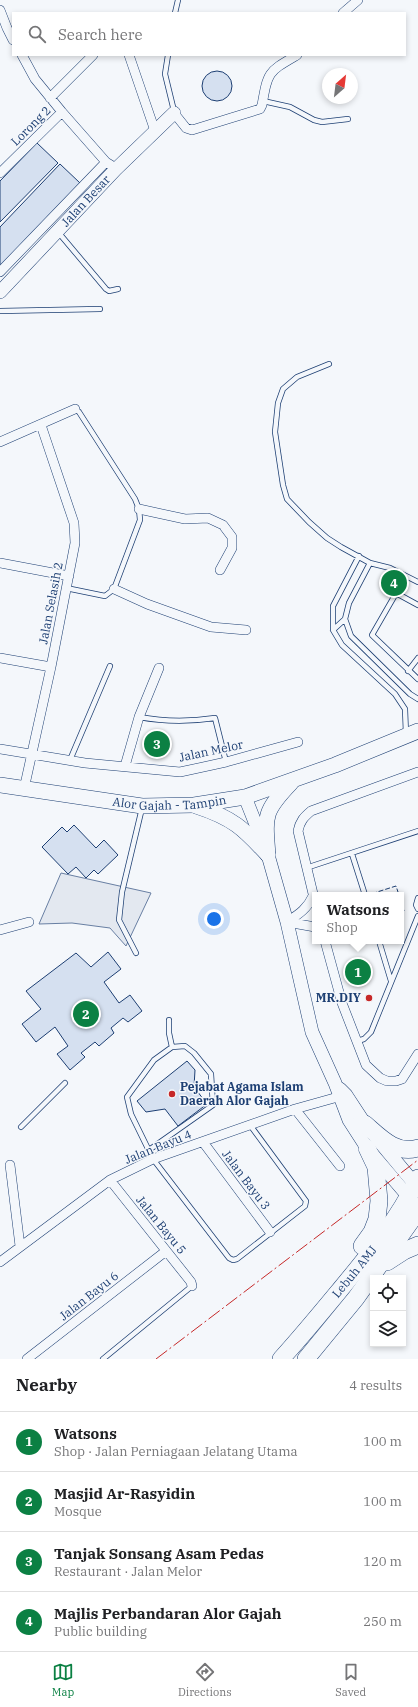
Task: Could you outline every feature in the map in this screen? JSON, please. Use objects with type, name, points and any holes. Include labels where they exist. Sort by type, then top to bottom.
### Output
[{"type":"highway","points":[[365,1124],[389,1144],[403,1150],[418,1148]]},
{"type":"highway","points":[[324,1309],[340,1276],[372,1232],[377,1219],[379,1201],[376,1167],[367,1148]]},
{"type":"highway","name":"Lebuh AMJ","points":[[306,1359],[324,1340],[379,1268],[416,1195]]},
{"type":"highway","name":"Lebuh AMJ","points":[[281,1359],[304,1334],[370,1254],[416,1195]]},
{"type":"highway","points":[[379,1268],[400,1254],[418,1245]]},
{"type":"main road","name":"Alor Gajah - Tampin","points":[[0,785],[142,806],[194,806],[245,797],[414,736]]},
{"type":"main road","points":[[268,855],[266,821],[269,809],[293,780]]},
{"type":"main road","points":[[194,806],[220,814],[236,823],[268,855]]},
{"type":"street","points":[[344,12],[358,0]]},
{"type":"street","points":[[0,10],[6,28],[12,38]]},
{"type":"street","points":[[0,272],[111,165],[50,98],[35,79],[23,56]]},
{"type":"street","points":[[50,98],[92,56]]},
{"type":"street","points":[[129,56],[155,131]]},
{"type":"street","points":[[174,113],[186,128],[192,130],[260,108],[268,77],[274,68],[295,56]]},
{"type":"street","name":"Lorong 2","points":[[0,173],[62,112]]},
{"type":"street","name":"Jalan Besar","points":[[0,292],[57,231],[111,165],[155,131],[174,113]]},
{"type":"street","points":[[0,442],[75,409]]},
{"type":"street","name":"Jalan Selasih 2","points":[[24,789],[51,667],[75,543],[74,523],[41,425]]},
{"type":"street","points":[[139,509],[185,520],[208,518],[223,525],[232,538],[232,548],[220,570]]},
{"type":"street","points":[[0,563],[69,576]]},
{"type":"street","points":[[114,590],[147,604],[211,626],[246,630]]},
{"type":"street","points":[[0,658],[51,667]]},
{"type":"street","points":[[125,766],[139,717],[159,668]]},
{"type":"street","name":"Jalan Melor","points":[[0,749],[70,760],[180,772],[226,762],[298,742]]},
{"type":"street","points":[[312,892],[298,831],[299,823],[304,817],[311,811],[418,772]]},
{"type":"street","points":[[245,797],[268,855],[287,922],[312,1032],[335,1083],[343,1096],[416,1195]]},
{"type":"street","points":[[287,922],[302,913],[312,902]]},
{"type":"street","points":[[0,930],[29,922]]},
{"type":"street","points":[[287,922],[312,926]]},
{"type":"street","points":[[326,944],[342,1003],[366,1065],[380,1078],[396,1081],[402,1079],[418,1054]]},
{"type":"street","points":[[343,1096],[349,1120],[367,1148],[416,1195]]},
{"type":"street","name":"Jalan Bayu 4","points":[[0,1262],[110,1180],[153,1159],[295,1109],[343,1096]]},
{"type":"street","points":[[295,1109],[340,1166]]},
{"type":"street","name":"Jalan Bayu 3","points":[[203,1142],[270,1232]]},
{"type":"street","points":[[10,1165],[20,1246]]},
{"type":"street","name":"Jalan Bayu 5","points":[[110,1180],[191,1282],[192,1286]]},
{"type":"street","name":"Jalan Bayu 6","points":[[27,1359],[166,1251]]},
{"type":"lane","points":[[175,12],[177,1]]},
{"type":"lane","points":[[168,56],[165,74],[174,113]]},
{"type":"lane","points":[[263,101],[290,107],[314,120],[322,122],[348,119]]},
{"type":"lane","points":[[57,231],[106,289],[109,291],[118,289]]},
{"type":"lane","points":[[0,311],[100,309]]},
{"type":"lane","points":[[329,364],[297,377],[283,389],[278,403],[276,432],[283,485],[288,499],[309,522],[327,538],[370,563],[390,568],[418,582]]},
{"type":"lane","points":[[66,588],[105,596],[114,590],[140,520],[139,509],[135,499],[79,412],[75,409]]},
{"type":"lane","points":[[359,556],[333,606],[333,630],[342,645],[395,694],[405,709],[414,736]]},
{"type":"lane","points":[[333,630],[345,619],[349,603],[370,563]]},
{"type":"lane","points":[[406,576],[372,635],[418,679]]},
{"type":"lane","points":[[396,593],[418,605]]},
{"type":"lane","points":[[345,619],[351,636],[410,694],[418,699]]},
{"type":"lane","points":[[408,671],[418,658]]},
{"type":"lane","points":[[70,760],[110,666]]},
{"type":"lane","points":[[139,717],[166,722],[193,722],[215,718],[226,762]]},
{"type":"lane","points":[[136,953],[120,920],[122,892],[142,806]]},
{"type":"lane","points":[[306,868],[418,831]]},
{"type":"lane","points":[[352,854],[364,892]]},
{"type":"lane","points":[[418,898],[416,905],[418,910]]},
{"type":"lane","points":[[356,1041],[364,1039],[371,1032],[418,916]]},
{"type":"lane","points":[[380,944],[391,981]]},
{"type":"lane","points":[[169,1020],[169,1033],[172,1047]]},
{"type":"lane","points":[[149,1150],[213,1105],[211,1074],[194,1053],[185,1046],[172,1047],[154,1060],[127,1097],[132,1114],[153,1159],[229,1258],[234,1260],[304,1206],[306,1201],[250,1125]]},
{"type":"lane","points":[[21,1127],[65,1083]]},
{"type":"lane","points":[[103,1359],[192,1286]]},
{"type":"shaded area","points":[[61,873],[151,893],[126,946],[110,928],[72,923],[39,924]]},
{"type":"building","points":[[217,71],[223,72],[231,80],[231,92],[223,100],[217,101],[211,100],[203,92],[202,86],[203,80],[211,72]]},
{"type":"building","points":[[37,143],[58,163],[0,222],[0,181]]},
{"type":"building","points":[[60,164],[80,183],[0,266],[0,227]]},
{"type":"building","points":[[74,825],[96,848],[104,840],[118,855],[98,874],[94,870],[86,878],[76,867],[68,874],[42,847],[62,827],[67,832]]},
{"type":"building","points":[[108,952],[121,969],[104,982],[119,1003],[130,995],[142,1011],[128,1022],[123,1018],[111,1028],[114,1033],[99,1046],[95,1042],[81,1053],[85,1057],[70,1070],[57,1054],[68,1046],[55,1027],[36,1042],[22,1024],[41,1009],[26,991],[76,953],[91,967]]},
{"type":"building","name":"Pejabat Agama Islam Daerah Alor Gajah","points":[[187,1061],[195,1070],[194,1087],[207,1104],[178,1126],[165,1109],[146,1112],[137,1101]]},
{"type":"fence","points":[[377,892],[396,886],[398,892]]},
{"type":"power","points":[[156,1359],[418,1160]]},
{"type":"place","name":"Majlis Perbandaran Alor Gajah","points":[[394,583]]},
{"type":"place","name":"Tanjak Sonsang Asam Pedas","points":[[157,744]]},
{"type":"place","name":"Watsons","points":[[358,972]]},
{"type":"place","name":"MR.DIY","points":[[369,998]]},
{"type":"place","name":"Masjid Ar-Rasyidin","points":[[86,1014]]},
{"type":"place","name":"Pejabat Agama Islam Daerah Alor Gajah","points":[[172,1094]]}]
